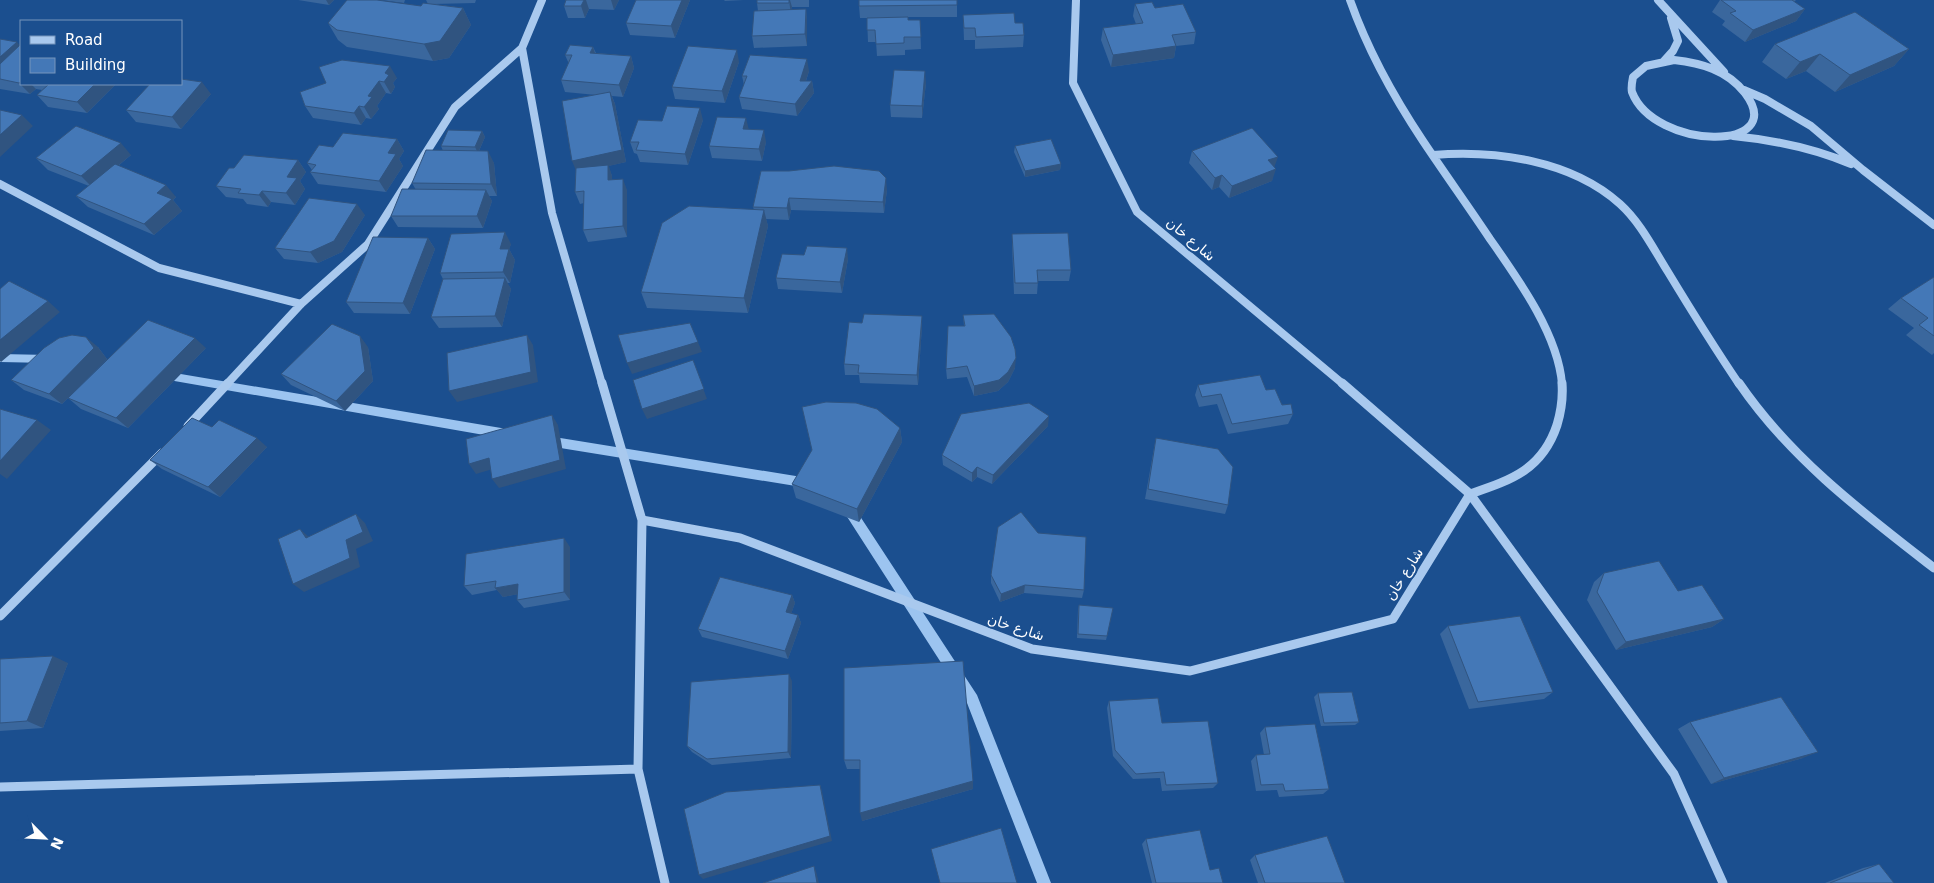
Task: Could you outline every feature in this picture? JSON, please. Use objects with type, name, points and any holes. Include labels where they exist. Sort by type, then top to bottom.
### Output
[{"type":"street","points":[[184,430],[218,396],[301,304],[368,244],[455,107],[522,48],[542,0]]},
{"type":"street","name":"شارع خان","points":[[642,520],[740,538],[1032,649],[1190,671],[1393,619],[1470,494],[1348,388],[1137,212],[1073,83],[1076,0]]},
{"type":"street","points":[[1350,0],[1363,36],[1386,82],[1526,293],[1546,330],[1560,367],[1562,394],[1557,421],[1555,430],[1544,452],[1521,476],[1470,494],[1674,774],[1724,883]]},
{"type":"street","points":[[1658,0],[1730,78],[1744,90],[1765,99],[1811,126],[1863,170],[1934,225]]},
{"type":"street","points":[[1664,61],[1673,51],[1678,41],[1677,32],[1669,11]]},
{"type":"street","points":[[522,48],[552,213],[642,520],[638,769],[664,883]]},
{"type":"street","points":[[1730,78],[1712,68],[1693,62],[1656,61],[1642,67],[1634,76],[1631,87],[1635,100],[1645,113],[1661,124],[1680,133],[1701,138],[1730,136],[1749,126],[1754,115],[1752,103],[1744,90]]},
{"type":"street","points":[[1730,136],[1761,138],[1798,146],[1828,154],[1863,170]]},
{"type":"street","points":[[1434,155],[1470,153],[1526,161],[1575,177],[1598,189],[1619,204],[1640,227],[1731,370],[1768,421],[1811,468],[1858,509],[1934,568]]},
{"type":"street","points":[[0,184],[159,268],[301,304]]},
{"type":"street","points":[[0,616],[170,444]]},
{"type":"street","points":[[0,787],[638,769]]},
{"type":"building","points":[[347,0],[377,0],[421,6],[423,3],[463,8],[440,41],[424,44],[337,30],[328,23]]},
{"type":"building","points":[[566,0],[584,0],[581,6],[564,6]]},
{"type":"building","points":[[636,0],[682,0],[671,26],[626,23]]},
{"type":"building","points":[[757,0],[789,0],[789,3],[757,3]]},
{"type":"building","points":[[859,0],[957,0],[957,5],[859,6]]},
{"type":"building","points":[[1721,0],[1792,0],[1805,9],[1753,30],[1730,13],[1736,11]]},
{"type":"building","points":[[1152,2],[1155,8],[1183,4],[1196,32],[1172,35],[1176,46],[1113,55],[1103,28],[1143,23],[1135,4]]},
{"type":"building","points":[[806,9],[805,34],[752,36],[754,11]]},
{"type":"building","points":[[1855,12],[1909,49],[1850,75],[1820,54],[1800,62],[1775,44]]},
{"type":"building","points":[[1014,13],[1015,23],[1023,23],[1024,35],[976,37],[975,28],[964,28],[963,15]]},
{"type":"building","points":[[908,17],[908,20],[920,20],[921,37],[904,37],[904,43],[876,44],[875,30],[867,30],[867,18]]},
{"type":"building","points":[[0,39],[17,42],[0,57]]},
{"type":"building","points":[[20,45],[19,83],[0,79],[0,64]]},
{"type":"building","points":[[570,45],[593,47],[590,53],[631,56],[619,85],[561,80],[572,55],[565,55]]},
{"type":"building","points":[[688,46],[737,50],[722,91],[672,87]]},
{"type":"building","points":[[750,55],[807,59],[800,81],[812,81],[795,104],[739,97],[747,76],[742,76]]},
{"type":"building","points":[[342,60],[390,66],[385,73],[389,75],[384,82],[379,81],[368,96],[372,97],[364,107],[359,106],[354,113],[305,106],[300,92],[326,83],[319,67]]},
{"type":"building","points":[[894,70],[925,71],[922,106],[890,105]]},
{"type":"building","points":[[182,79],[202,82],[172,117],[126,110],[149,85],[182,85]]},
{"type":"building","points":[[48,85],[94,85],[77,102],[37,95]]},
{"type":"building","points":[[610,92],[622,150],[572,161],[562,101]]},
{"type":"building","points":[[667,106],[700,108],[685,154],[636,150],[639,142],[630,142],[638,120],[662,121]]},
{"type":"building","points":[[0,110],[22,115],[0,135]]},
{"type":"building","points":[[717,117],[746,118],[743,129],[764,130],[759,149],[709,146]]},
{"type":"building","points":[[76,126],[121,143],[81,176],[36,158]]},
{"type":"building","points":[[1252,128],[1278,157],[1268,160],[1276,169],[1232,186],[1222,175],[1215,178],[1192,151]]},
{"type":"building","points":[[448,130],[482,131],[475,147],[441,146]]},
{"type":"building","points":[[343,133],[397,139],[388,153],[396,154],[379,181],[310,172],[316,165],[307,163],[319,145],[333,147]]},
{"type":"building","points":[[1051,139],[1061,164],[1025,171],[1015,146]]},
{"type":"building","points":[[426,150],[488,151],[491,184],[412,183]]},
{"type":"building","points":[[244,155],[298,160],[287,177],[297,178],[286,193],[262,191],[259,195],[238,193],[241,189],[216,186],[229,168],[234,168]]},
{"type":"building","points":[[115,164],[166,185],[157,193],[172,199],[144,224],[76,196]]},
{"type":"building","points":[[608,165],[608,180],[623,179],[623,226],[583,230],[584,191],[575,192],[576,168]]},
{"type":"building","points":[[834,166],[879,171],[886,178],[883,202],[789,198],[787,208],[753,207],[761,171],[789,171]]},
{"type":"building","points":[[402,189],[486,190],[477,216],[391,216]]},
{"type":"building","points":[[309,198],[357,204],[334,241],[310,252],[275,248]]},
{"type":"building","points":[[689,206],[764,210],[744,298],[641,292],[662,223]]},
{"type":"building","points":[[505,232],[500,249],[509,249],[503,272],[440,273],[451,234]]},
{"type":"building","points":[[1068,233],[1071,270],[1037,270],[1038,283],[1015,283],[1012,234]]},
{"type":"building","points":[[373,237],[428,238],[403,303],[346,302]]},
{"type":"building","points":[[807,246],[847,248],[840,282],[776,278],[782,254],[804,255]]},
{"type":"building","points":[[1934,277],[1934,336],[1919,325],[1928,318],[1901,298]]},
{"type":"building","points":[[505,278],[495,316],[431,317],[443,279]]},
{"type":"building","points":[[9,281],[48,301],[0,340],[0,289]]},
{"type":"building","points":[[864,314],[922,316],[917,375],[858,373],[859,365],[844,364],[849,322],[862,323]]},
{"type":"building","points":[[994,314],[1011,337],[1016,358],[1008,372],[999,380],[974,386],[967,366],[946,369],[948,326],[965,326],[963,315]]},
{"type":"building","points":[[148,320],[195,338],[116,418],[68,398]]},
{"type":"building","points":[[690,323],[698,342],[627,363],[618,335]]},
{"type":"building","points":[[332,324],[360,336],[365,371],[336,401],[281,374]]},
{"type":"building","points":[[72,335],[86,337],[94,348],[49,394],[11,380],[44,348],[59,338]]},
{"type":"building","points":[[527,335],[531,372],[449,391],[447,353]]},
{"type":"building","points":[[693,360],[704,389],[642,409],[633,380]]},
{"type":"building","points":[[1260,375],[1266,390],[1275,389],[1282,405],[1291,404],[1293,414],[1232,424],[1221,394],[1202,397],[1198,385]]},
{"type":"building","points":[[826,402],[856,403],[877,409],[900,428],[857,509],[792,484],[812,450],[802,407]]},
{"type":"building","points":[[1029,403],[1049,416],[993,475],[977,467],[972,473],[942,455],[961,414]]},
{"type":"building","points":[[0,409],[37,420],[0,461]]},
{"type":"building","points":[[552,415],[560,460],[492,479],[489,458],[469,464],[466,439]]},
{"type":"building","points":[[192,418],[212,427],[219,420],[257,438],[208,487],[150,460]]},
{"type":"building","points":[[1156,438],[1218,449],[1233,467],[1228,505],[1148,489]]},
{"type":"building","points":[[1021,512],[1038,533],[1086,537],[1084,590],[1025,585],[1001,594],[991,575],[998,527]]},
{"type":"building","points":[[356,514],[363,532],[346,540],[350,558],[293,584],[278,539],[300,529],[306,538]]},
{"type":"building","points":[[564,538],[564,592],[517,600],[518,584],[495,588],[496,581],[464,586],[466,554]]},
{"type":"building","points":[[1659,561],[1678,591],[1702,585],[1724,619],[1626,642],[1597,592],[1604,573]]},
{"type":"building","points":[[720,577],[792,595],[786,612],[798,615],[785,651],[698,629]]},
{"type":"building","points":[[1079,605],[1113,608],[1107,636],[1078,634]]},
{"type":"building","points":[[1520,616],[1553,692],[1478,702],[1448,626]]},
{"type":"building","points":[[53,656],[27,721],[0,723],[0,659]]},
{"type":"building","points":[[963,661],[973,781],[860,813],[860,760],[844,760],[844,668]]},
{"type":"building","points":[[789,674],[788,752],[707,759],[687,746],[691,682]]},
{"type":"building","points":[[1352,692],[1359,722],[1324,723],[1318,693]]},
{"type":"building","points":[[1781,697],[1818,752],[1724,778],[1690,722]]},
{"type":"building","points":[[1158,698],[1162,723],[1208,721],[1218,783],[1166,785],[1164,772],[1136,774],[1115,750],[1109,701]]},
{"type":"building","points":[[1315,724],[1329,789],[1285,791],[1283,784],[1261,785],[1256,755],[1270,754],[1265,727]]},
{"type":"building","points":[[820,785],[830,836],[699,875],[684,809],[726,792]]},
{"type":"building","points":[[1001,828],[1017,883],[940,883],[931,849]]},
{"type":"building","points":[[1200,830],[1210,870],[1219,868],[1223,883],[1156,883],[1146,839]]},
{"type":"building","points":[[1327,836],[1345,883],[1265,883],[1255,855]]},
{"type":"building","points":[[1879,864],[1894,883],[1830,883]]},
{"type":"building","points":[[814,866],[817,883],[763,883]]},
{"type":"waterway","points":[[0,358],[49,359]]},
{"type":"waterway","points":[[163,375],[507,434]]},
{"type":"waterway","points":[[548,441],[808,483]]},
{"type":"waterway","points":[[848,508],[972,699],[1044,883]]}]
